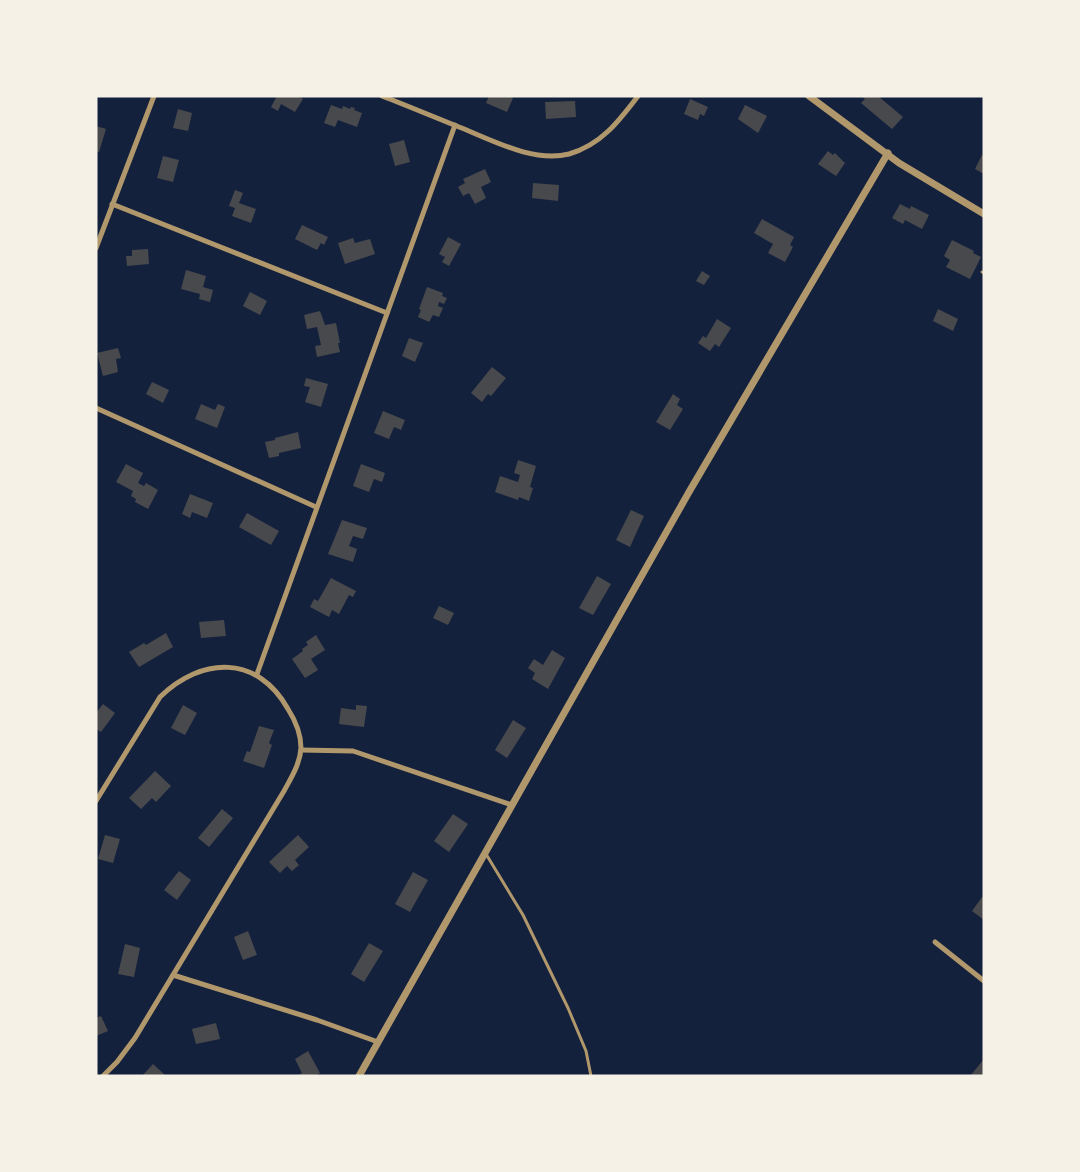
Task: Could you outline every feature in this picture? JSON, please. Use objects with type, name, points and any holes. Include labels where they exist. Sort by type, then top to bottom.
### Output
[{"type":"street","points":[[96,248],[154,96]]},
{"type":"street","points":[[382,96],[528,153],[558,156],[580,149],[601,138],[610,131],[638,96]]},
{"type":"street","points":[[809,96],[899,162],[984,214]]},
{"type":"street","points":[[256,674],[455,125]]},
{"type":"street","points":[[359,1076],[689,492],[888,153]]},
{"type":"street","points":[[112,204],[387,313]]},
{"type":"street","points":[[96,408],[316,507]]},
{"type":"street","points":[[96,801],[160,697],[170,687],[191,674],[215,668],[240,669],[256,674],[266,680],[284,702],[300,738],[301,750],[296,767],[284,791],[135,1038],[103,1076]]},
{"type":"street","points":[[301,750],[353,751],[512,805]]},
{"type":"street","points":[[935,942],[984,981]]},
{"type":"street","points":[[173,975],[317,1020],[378,1042]]},
{"type":"lane","points":[[485,852],[524,915],[586,1051],[591,1076]]},
{"type":"building","points":[[277,96],[298,96],[303,99],[295,112],[281,104],[278,111],[271,107]]},
{"type":"building","points":[[489,96],[513,98],[507,112],[486,103]]},
{"type":"building","points":[[861,96],[878,96],[903,117],[892,129],[861,103],[865,99]]},
{"type":"building","points":[[690,99],[708,107],[704,116],[700,114],[698,120],[684,114]]},
{"type":"building","points":[[575,101],[576,117],[546,119],[545,102]]},
{"type":"building","points":[[331,105],[342,109],[343,106],[350,109],[355,108],[354,110],[362,113],[357,127],[338,120],[335,127],[324,123]]},
{"type":"building","points":[[745,105],[767,116],[758,133],[738,119]]},
{"type":"building","points":[[178,109],[192,113],[188,131],[173,128]]},
{"type":"building","points":[[96,126],[106,129],[99,152],[96,151]]},
{"type":"building","points":[[404,140],[410,162],[395,166],[389,144]]},
{"type":"building","points":[[828,151],[833,155],[835,153],[845,163],[836,176],[818,164]]},
{"type":"building","points":[[982,155],[984,157],[984,174],[975,169]]},
{"type":"building","points":[[163,156],[179,160],[173,182],[157,178]]},
{"type":"building","points":[[485,169],[491,182],[481,187],[486,198],[475,204],[469,193],[463,196],[458,187],[465,183],[463,179]]},
{"type":"building","points":[[533,183],[559,185],[558,201],[532,198]]},
{"type":"building","points":[[235,190],[243,193],[239,203],[256,209],[251,223],[232,216],[235,208],[229,206]]},
{"type":"building","points":[[900,204],[910,209],[911,206],[929,215],[922,229],[905,220],[903,224],[892,218]]},
{"type":"building","points":[[762,219],[794,237],[790,245],[793,247],[785,262],[768,253],[773,244],[754,233]]},
{"type":"building","points":[[302,225],[328,237],[324,245],[321,243],[317,250],[295,239]]},
{"type":"building","points":[[448,237],[461,244],[449,266],[442,262],[445,257],[439,254]]},
{"type":"building","points":[[353,238],[355,243],[370,239],[375,254],[345,264],[338,243]]},
{"type":"building","points":[[952,240],[981,257],[970,279],[946,267],[950,260],[944,256]]},
{"type":"building","points":[[148,249],[149,264],[127,266],[126,256],[132,256],[132,250]]},
{"type":"building","points":[[186,270],[206,276],[203,287],[213,290],[210,302],[199,299],[200,294],[181,289]]},
{"type":"building","points":[[702,271],[710,276],[704,285],[696,281]]},
{"type":"building","points":[[427,287],[443,293],[442,296],[447,298],[444,304],[439,302],[438,306],[443,308],[439,317],[433,315],[429,322],[418,317]]},
{"type":"building","points":[[250,292],[267,301],[260,315],[243,306]]},
{"type":"building","points":[[938,309],[958,319],[953,331],[933,321]]},
{"type":"building","points":[[320,311],[325,325],[336,323],[340,352],[317,357],[315,346],[321,345],[317,327],[307,329],[304,315]]},
{"type":"building","points":[[717,319],[731,328],[719,347],[715,344],[710,351],[698,343],[703,336],[706,338]]},
{"type":"building","points":[[409,338],[423,343],[415,362],[402,356]]},
{"type":"building","points":[[118,348],[121,358],[116,359],[118,372],[103,376],[97,353]]},
{"type":"building","points":[[492,367],[506,378],[491,396],[488,394],[482,402],[471,393]]},
{"type":"building","points":[[306,378],[328,384],[321,407],[305,402],[310,387],[304,386]]},
{"type":"building","points":[[152,382],[169,390],[163,403],[146,394]]},
{"type":"building","points":[[673,394],[680,399],[677,405],[683,409],[670,430],[656,422]]},
{"type":"building","points":[[201,404],[215,410],[218,404],[225,407],[217,428],[195,419]]},
{"type":"building","points":[[383,411],[405,420],[401,430],[394,427],[389,439],[374,433]]},
{"type":"building","points":[[298,432],[301,448],[269,458],[265,442]]},
{"type":"building","points":[[518,460],[536,466],[529,501],[519,497],[518,500],[495,492],[500,476],[518,482],[520,475],[514,473]]},
{"type":"building","points":[[126,464],[143,473],[138,483],[144,486],[146,483],[158,490],[148,509],[135,502],[136,499],[131,496],[133,491],[116,482]]},
{"type":"building","points":[[361,464],[385,473],[382,482],[374,479],[369,492],[353,486]]},
{"type":"building","points":[[190,494],[213,503],[207,518],[192,512],[190,518],[182,514]]},
{"type":"building","points":[[631,510],[644,516],[630,547],[616,540]]},
{"type":"building","points":[[247,513],[279,531],[271,545],[239,527]]},
{"type":"building","points":[[342,520],[367,528],[363,539],[353,536],[349,546],[357,549],[353,562],[328,554]]},
{"type":"building","points":[[597,576],[611,584],[593,615],[579,608]]},
{"type":"building","points":[[331,578],[356,591],[353,597],[349,595],[339,614],[332,610],[329,617],[310,607],[314,599],[318,601]]},
{"type":"building","points":[[439,606],[454,613],[448,625],[433,618]]},
{"type":"building","points":[[224,620],[226,636],[201,638],[199,622]]},
{"type":"building","points":[[166,633],[173,647],[139,667],[129,652]]},
{"type":"building","points":[[316,635],[325,650],[311,659],[318,670],[305,678],[292,659],[308,645],[306,642]]},
{"type":"building","points":[[552,650],[565,658],[548,689],[532,679],[535,673],[528,668],[534,659],[543,665]]},
{"type":"building","points":[[103,704],[115,713],[101,732],[96,729],[96,713]]},
{"type":"building","points":[[183,705],[197,713],[185,735],[171,728]]},
{"type":"building","points":[[356,705],[367,706],[364,727],[339,724],[341,708],[356,710]]},
{"type":"building","points":[[513,720],[526,728],[507,758],[495,750]]},
{"type":"building","points":[[259,726],[274,730],[269,743],[272,745],[264,768],[243,761],[247,751],[250,752]]},
{"type":"building","points":[[155,771],[171,786],[156,802],[152,798],[141,809],[129,798]]},
{"type":"building","points":[[222,809],[233,818],[209,847],[198,838]]},
{"type":"building","points":[[453,814],[468,824],[449,852],[434,841]]},
{"type":"building","points":[[105,835],[120,839],[113,863],[98,859]]},
{"type":"building","points":[[298,835],[309,847],[295,860],[299,865],[292,871],[287,866],[280,873],[269,862]]},
{"type":"building","points":[[179,871],[191,880],[177,900],[164,890]]},
{"type":"building","points":[[413,872],[428,880],[410,912],[395,904]]},
{"type":"building","points":[[982,897],[984,898],[984,920],[972,911]]},
{"type":"building","points":[[248,931],[257,955],[243,960],[234,937]]},
{"type":"building","points":[[369,943],[383,951],[364,982],[351,974]]},
{"type":"building","points":[[125,944],[140,948],[134,977],[118,974]]},
{"type":"building","points":[[101,1016],[108,1031],[96,1036],[96,1018]]},
{"type":"building","points":[[216,1023],[220,1039],[196,1044],[192,1029]]},
{"type":"building","points":[[308,1051],[320,1073],[315,1076],[297,1076],[302,1073],[295,1059]]},
{"type":"building","points":[[984,1059],[984,1076],[970,1076]]},
{"type":"building","points":[[153,1064],[164,1074],[163,1076],[142,1076]]}]
